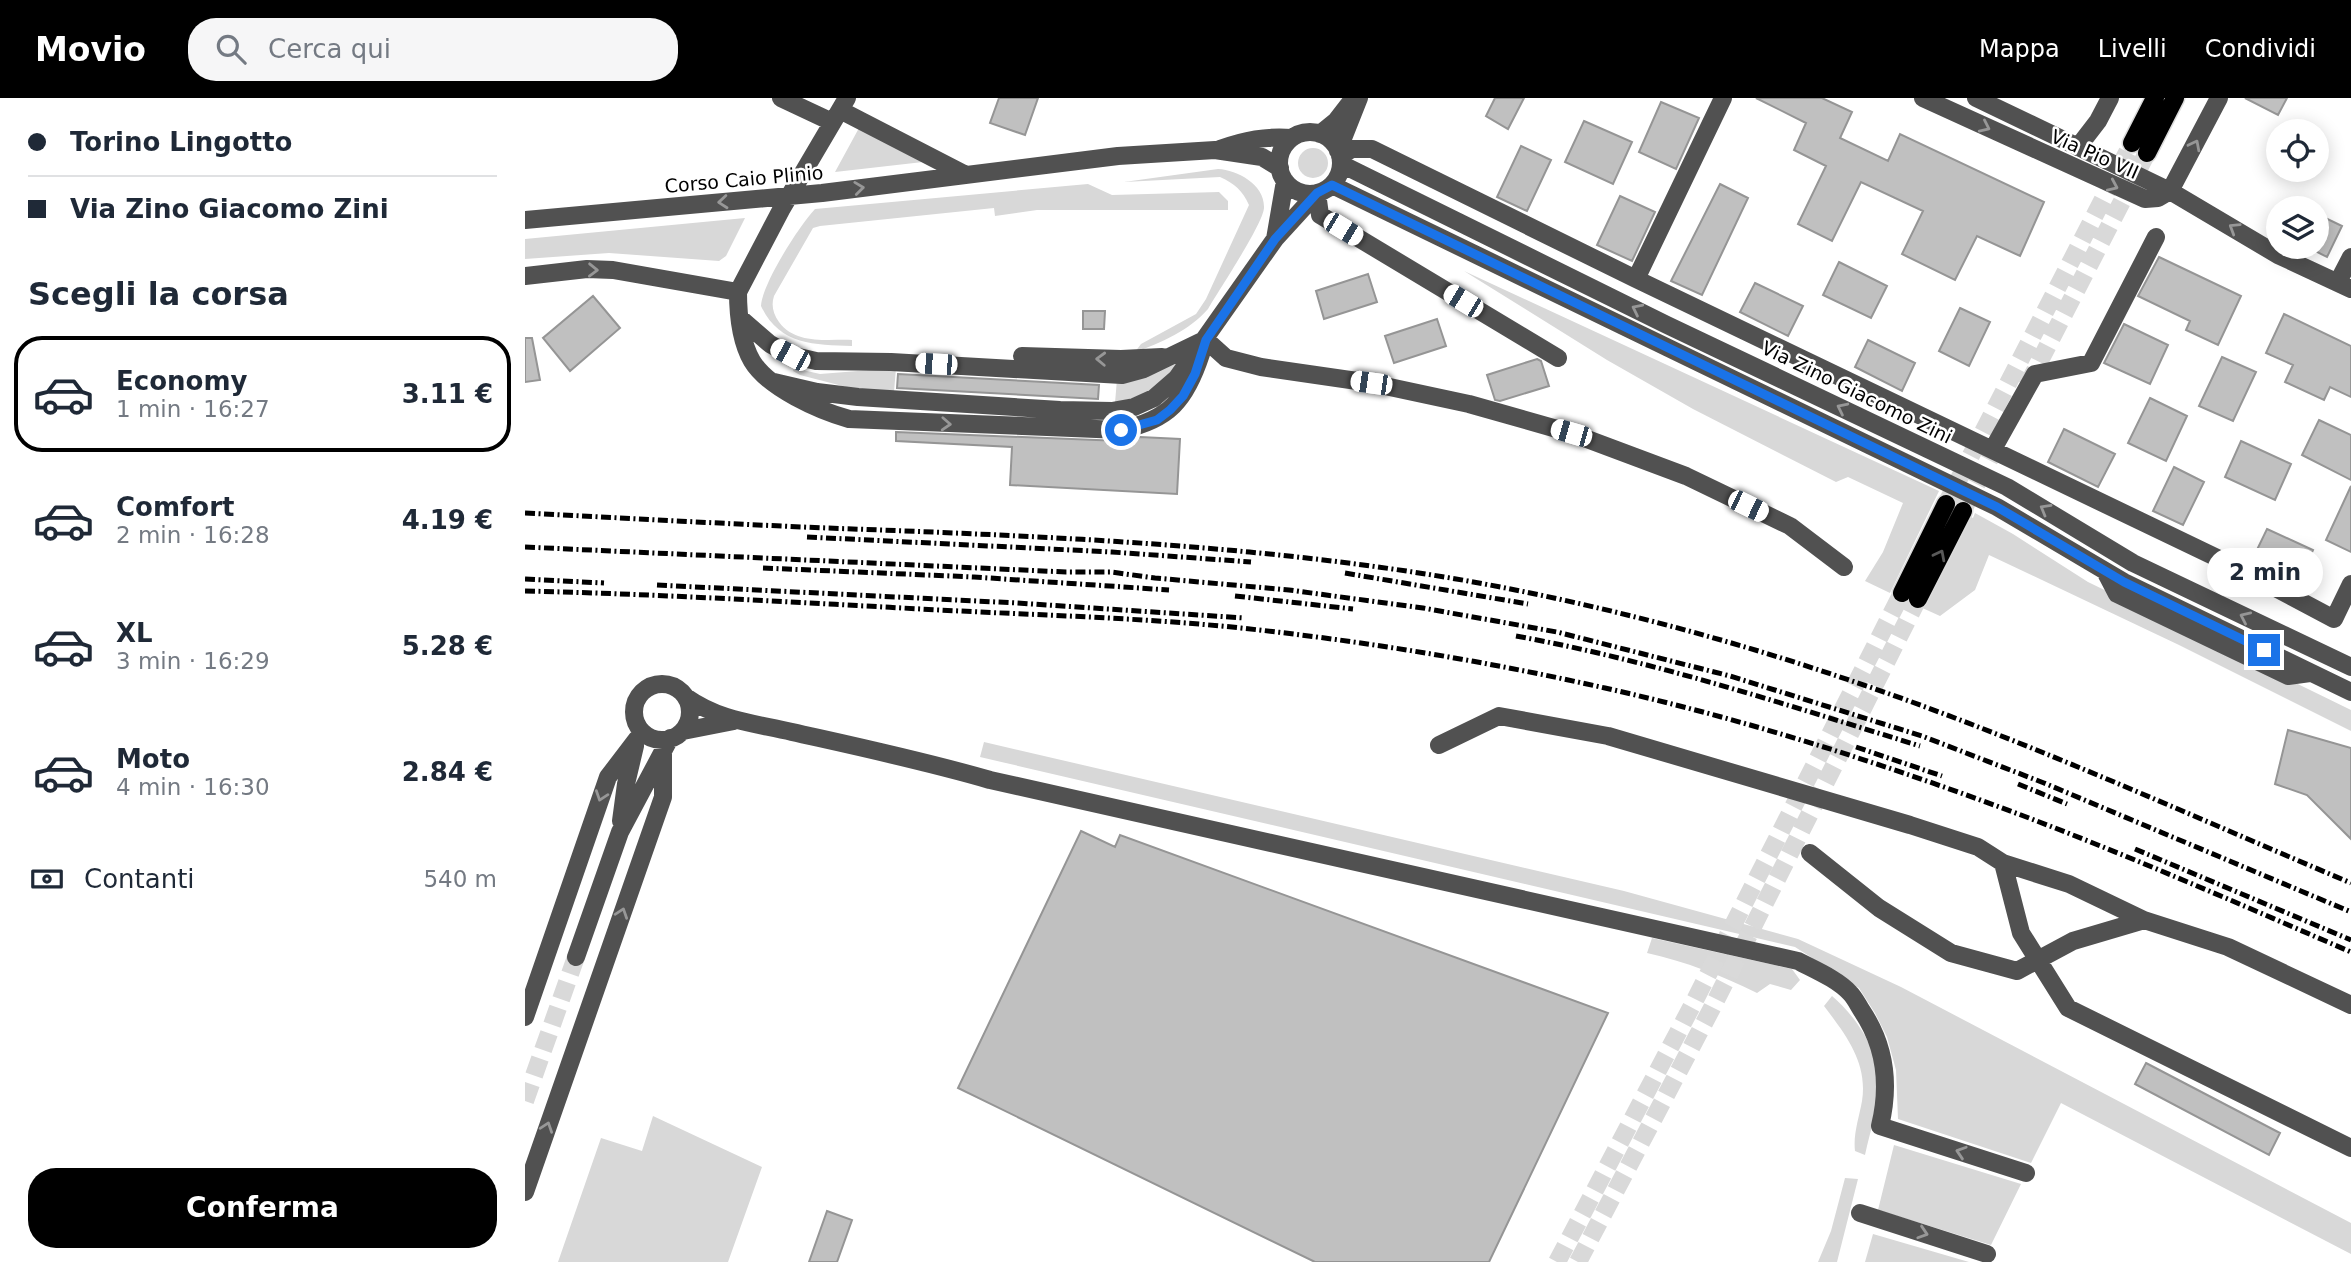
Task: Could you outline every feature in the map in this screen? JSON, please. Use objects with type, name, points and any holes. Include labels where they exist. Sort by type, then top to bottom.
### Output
[{"type":"main road","points":[[2155,98],[2139,148],[2175,98]]},
{"type":"main road","points":[[1910,596],[1954,507]]},
{"type":"street","points":[[782,98],[839,110],[966,175]]},
{"type":"street","points":[[1320,134],[1336,121],[1356,98]]},
{"type":"street","points":[[774,382],[817,392],[896,400],[1060,410],[1112,411],[1134,407],[1154,398],[1177,378],[1206,340],[1275,239],[1336,179],[1356,98]]},
{"type":"street","points":[[1636,279],[1723,98]]},
{"type":"street","name":"Via Pio VII","points":[[1923,98],[2133,195],[2145,199],[2158,198],[2170,191]]},
{"type":"street","name":"Via Pio VII","points":[[1976,98],[2170,191]]},
{"type":"street","points":[[2078,147],[2098,121],[2110,98]]},
{"type":"street","points":[[2219,98],[2170,191],[2278,256],[2344,286],[2351,257]]},
{"type":"street","points":[[839,110],[738,292],[740,317],[754,363],[774,382],[802,401],[849,419],[1121,430],[1141,426],[1163,415],[1183,396],[1195,374],[1206,340]]},
{"type":"street","points":[[1275,239],[1283,174],[1282,152],[1292,138],[1310,132],[1320,134],[1333,143],[1340,157]]},
{"type":"street","name":"Corso Caio Plinio","points":[[1215,150],[1244,140],[1292,138]]},
{"type":"street","points":[[1340,157],[1352,149],[1371,149],[2234,566],[2334,619],[2351,584]]},
{"type":"street","name":"Corso Caio Plinio","points":[[525,220],[791,195],[1107,157],[1215,150],[1262,157],[1283,174]]},
{"type":"street","name":"Via Zino Giacomo Zini","points":[[1340,157],[1667,325],[2007,487],[2133,563],[2351,667]]},
{"type":"street","points":[[1283,174],[1291,187],[1300,192],[1324,189],[1997,507],[2124,582],[2351,692]]},
{"type":"street","points":[[1324,189],[1320,215],[1558,358]]},
{"type":"street","points":[[1993,449],[2035,374],[2091,363],[2156,237]]},
{"type":"street","points":[[525,276],[587,269],[738,292]]},
{"type":"street","points":[[740,317],[770,344],[790,355],[816,361],[891,362],[1122,375],[1145,369],[1206,340]]},
{"type":"street","points":[[1206,340],[1226,358],[1261,367],[1371,383],[1469,404],[1571,433],[1686,476],[1790,526],[1844,568]]},
{"type":"street","points":[[878,421],[896,400]]},
{"type":"street","points":[[620,832],[638,734],[634,706],[644,690],[662,683],[680,690],[701,707],[734,721],[793,732],[991,780],[1798,961],[1850,992],[1874,1031],[1886,1070],[1886,1101],[1880,1126],[2026,1173]]},
{"type":"street","points":[[576,957],[620,832],[672,739],[690,715],[686,697]]},
{"type":"street","points":[[1439,745],[1499,716],[1608,736],[1922,828],[1978,847],[2003,863],[2069,884],[2144,920],[2228,947],[2351,1005]]},
{"type":"street","points":[[638,734],[659,740],[672,739],[734,721]]},
{"type":"street","points":[[525,1017],[608,777],[638,734]]},
{"type":"street","points":[[525,1192],[663,797],[672,739]]},
{"type":"street","points":[[1811,853],[1879,908],[1951,953],[2017,971],[2073,941],[2144,920]]},
{"type":"street","points":[[2003,863],[2021,933],[2068,1008],[2351,1148]]},
{"type":"street","points":[[1860,1213],[1987,1254]]},
{"type":"shaded area","points":[[859,128],[923,162],[835,172]]},
{"type":"shaded area","points":[[1313,148],[1324,152],[1328,163],[1324,174],[1313,178],[1302,174],[1298,163],[1302,152]]},
{"type":"shaded area","points":[[1218,169],[1234,172],[1255,186],[1263,200],[1262,216],[1249,242],[1201,317],[1175,335],[1135,352],[1141,344],[1196,314],[1206,299],[1249,205],[1237,188],[1220,177],[1124,182]]},
{"type":"shaded area","points":[[1088,184],[1112,195],[1219,192],[1228,201],[1228,210],[1037,210],[995,216],[994,208],[820,226],[813,228],[774,296],[774,313],[786,329],[803,338],[852,340],[852,346],[811,343],[788,336],[777,329],[761,306],[782,256],[815,209]]},
{"type":"shaded area","points":[[745,218],[726,256],[719,261],[609,253],[525,259],[525,239]]},
{"type":"shaded area","points":[[1464,271],[1939,491],[1890,593],[1865,581],[1883,552],[1903,503],[1848,477],[1836,482],[1693,409],[1607,360]]},
{"type":"shaded area","points":[[1177,362],[1159,385],[1115,403],[1117,379]]},
{"type":"shaded area","points":[[794,368],[820,374],[896,368],[894,392],[858,390],[800,375],[793,371]]},
{"type":"shaded area","points":[[1964,513],[1973,518],[1975,513],[2013,534],[2088,582],[2351,710],[2351,731],[2179,645],[1989,555],[1975,590],[1940,616],[1918,606]]},
{"type":"shaded area","points":[[984,742],[1624,891],[1798,939],[1901,987],[2351,1223],[2351,1254],[2061,1103],[2031,1163],[1898,1119],[1896,1070],[1887,1037],[1875,1013],[1859,988],[1795,947],[980,757]]},
{"type":"shaded area","points":[[1652,938],[1792,969],[1800,980],[1791,990],[1770,984],[1757,993],[1703,970],[1647,953]]},
{"type":"shaded area","points":[[1832,996],[1858,1024],[1876,1060],[1879,1085],[1865,1155],[1855,1151],[1862,1101],[1862,1074],[1854,1050],[1824,1006]]},
{"type":"shaded area","points":[[653,1116],[762,1167],[728,1262],[558,1262],[601,1138],[642,1151]]},
{"type":"shaded area","points":[[1894,1145],[2021,1184],[1991,1245],[1878,1210]]},
{"type":"shaded area","points":[[1845,1178],[1858,1179],[1837,1262],[1818,1262],[1831,1231]]},
{"type":"shaded area","points":[[1873,1234],[1969,1262],[1865,1262]]},
{"type":"building","points":[[999,98],[1038,98],[1025,135],[990,123]]},
{"type":"building","points":[[1495,98],[1524,98],[1508,129],[1486,116]]},
{"type":"building","points":[[1756,98],[1822,98],[1852,112],[1840,138],[1888,161],[1900,134],[2044,202],[2020,256],[1977,236],[1955,280],[1902,254],[1923,211],[1861,182],[1832,241],[1798,224],[1826,166],[1794,150],[1806,123]]},
{"type":"building","points":[[2245,98],[2287,98],[2278,115]]},
{"type":"building","points":[[1661,102],[1699,118],[1676,169],[1639,152]]},
{"type":"building","points":[[1584,121],[1632,142],[1613,184],[1565,162]]},
{"type":"building","points":[[1521,146],[1551,160],[1527,211],[1497,197]]},
{"type":"building","points":[[1720,184],[1748,198],[1702,295],[1671,281]]},
{"type":"building","points":[[1620,196],[1655,212],[1632,261],[1597,245]]},
{"type":"building","points":[[2329,220],[2342,226],[2329,253]]},
{"type":"building","points":[[2159,257],[2241,296],[2218,345],[2186,330],[2190,321],[2138,296]]},
{"type":"building","points":[[1839,262],[1887,286],[1871,318],[1823,295]]},
{"type":"building","points":[[1368,274],[1377,302],[1324,319],[1316,291]]},
{"type":"building","points":[[1755,283],[1803,306],[1788,336],[1740,312]]},
{"type":"building","points":[[593,296],[620,328],[570,371],[543,338]]},
{"type":"building","points":[[1960,308],[1990,322],[1969,366],[1939,351]]},
{"type":"building","points":[[1083,311],[1105,311],[1104,329],[1083,329]]},
{"type":"building","points":[[2284,314],[2351,346],[2351,397],[2330,387],[2324,400],[2285,382],[2293,365],[2266,353]]},
{"type":"building","points":[[1437,319],[1446,346],[1394,363],[1385,336]]},
{"type":"building","points":[[2124,324],[2168,345],[2150,384],[2104,363]]},
{"type":"building","points":[[525,338],[532,338],[540,380],[525,382]]},
{"type":"building","points":[[1868,340],[1915,363],[1902,391],[1855,367]]},
{"type":"building","points":[[2222,357],[2256,372],[2233,421],[2199,406]]},
{"type":"building","points":[[1537,359],[1541,361],[1549,386],[1500,401],[1495,400],[1487,375]]},
{"type":"building","points":[[898,374],[1099,385],[1098,399],[897,388]]},
{"type":"building","points":[[2150,398],[2187,416],[2166,461],[2128,443]]},
{"type":"building","points":[[2319,420],[2351,435],[2351,480],[2302,455]]},
{"type":"building","points":[[2064,429],[2115,454],[2098,487],[2048,462]]},
{"type":"building","points":[[896,432],[1121,441],[1140,437],[1180,439],[1177,494],[1010,485],[1012,447],[896,441]]},
{"type":"building","points":[[2241,441],[2291,464],[2275,500],[2225,477]]},
{"type":"building","points":[[2174,467],[2204,482],[2183,525],[2153,511]]},
{"type":"building","points":[[2351,486],[2351,552],[2326,540]]},
{"type":"building","points":[[2267,529],[2313,550],[2300,579],[2253,558]]},
{"type":"building","points":[[2288,730],[2351,748],[2351,839],[2307,795],[2275,784]]},
{"type":"building","points":[[1081,831],[1115,847],[1120,835],[1608,1013],[1489,1262],[1315,1262],[958,1088]]},
{"type":"building","points":[[2146,1063],[2280,1133],[2269,1155],[2135,1084]]},
{"type":"building","points":[[827,1211],[852,1220],[837,1262],[809,1262]]},
{"type":"tunnel","points":[[1946,504],[2132,143]]},
{"type":"tunnel","points":[[2027,386],[2147,153]]},
{"type":"tunnel","points":[[1964,508],[2000,439]]},
{"type":"tunnel","points":[[1557,1262],[1694,1002],[1902,593]]},
{"type":"tunnel","points":[[1578,1262],[1712,1008],[1918,599]]},
{"type":"tunnel","points":[[525,1101],[576,957]]},
{"type":"railway","points":[[525,513],[988,534],[1228,550],[1388,568],[1514,590],[1698,633],[1789,660],[1900,698],[2094,774],[2351,883]]},
{"type":"railway","points":[[807,537],[1112,552],[1251,562]]},
{"type":"railway","points":[[525,547],[1111,572],[1289,590],[1423,608],[1557,632],[1730,676],[1922,736],[2044,783],[2351,912]]},
{"type":"railway","points":[[763,568],[974,577],[1169,590]]},
{"type":"railway","points":[[1345,573],[1528,604]]},
{"type":"railway","points":[[525,579],[604,583]]},
{"type":"railway","points":[[657,585],[1017,603],[1244,618]]},
{"type":"railway","points":[[525,591],[723,598],[1201,624],[1378,646],[1515,669],[1712,715],[1925,780],[2110,850],[2351,952]]},
{"type":"railway","points":[[1235,596],[1353,609]]},
{"type":"railway","points":[[1516,636],[1669,671],[1920,746]]},
{"type":"railway","points":[[1856,747],[1942,776]]},
{"type":"railway","points":[[2018,784],[2067,804]]},
{"type":"railway","points":[[2135,849],[2351,940]]},
{"type":"route","points":[[1121,430],[1157,420],[1183,396],[1195,374],[1206,340],[1275,239],[1317,193],[1332,185],[1997,507],[2124,582],[2264,650]]}]
